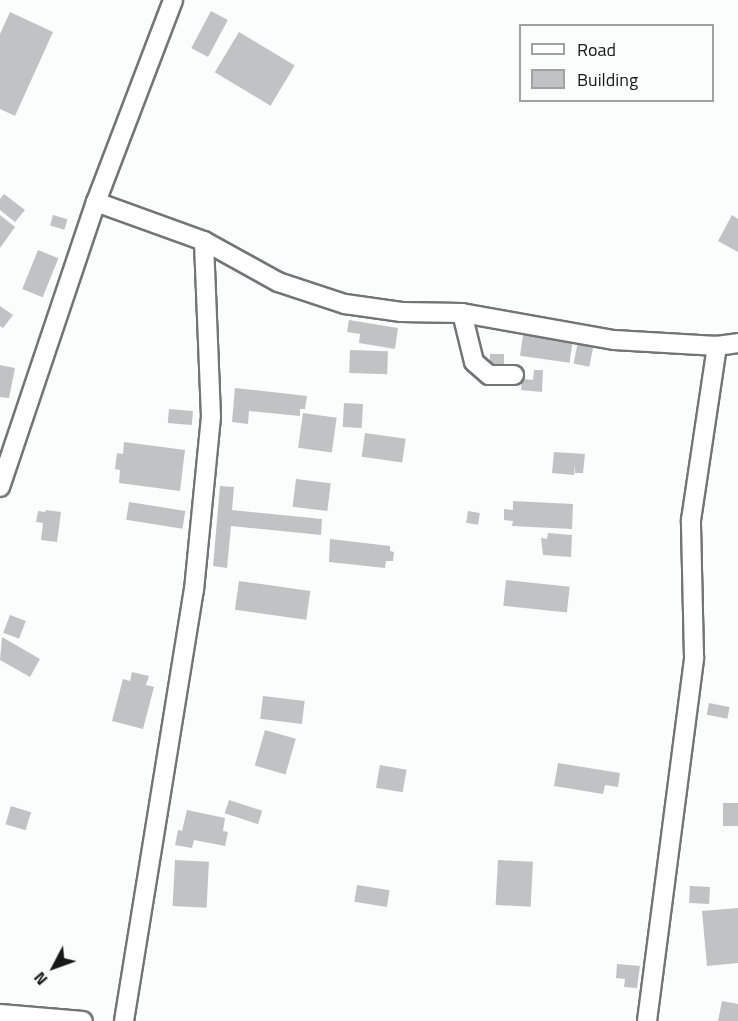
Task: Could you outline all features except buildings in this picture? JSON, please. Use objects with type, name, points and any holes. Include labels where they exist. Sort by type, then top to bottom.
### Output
[{"type":"street","points":[[0,487],[6,450],[96,202],[173,0]]},
{"type":"street","points":[[96,202],[204,241],[278,282],[345,304],[401,312],[462,313],[614,340],[717,346],[738,343]]},
{"type":"street","points":[[124,1021],[195,579],[211,417],[204,241]]},
{"type":"street","points":[[462,313],[474,362],[489,375],[514,375]]},
{"type":"street","points":[[647,1021],[694,657],[691,520],[717,346]]},
{"type":"street","points":[[0,1014],[83,1021]]}]
